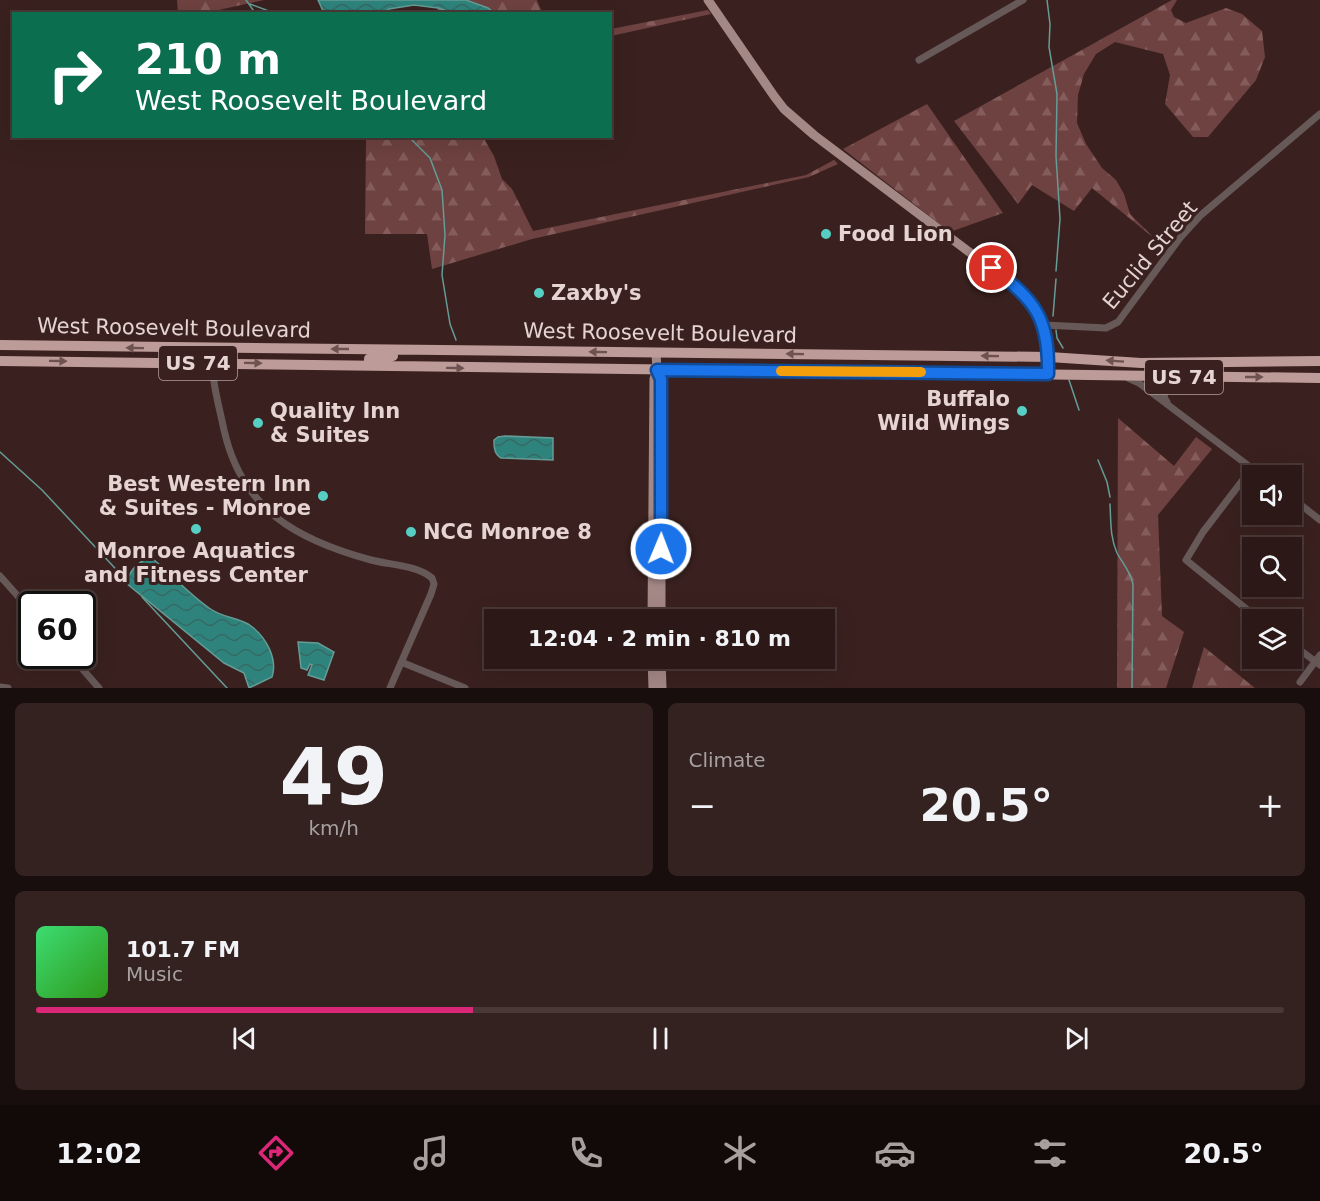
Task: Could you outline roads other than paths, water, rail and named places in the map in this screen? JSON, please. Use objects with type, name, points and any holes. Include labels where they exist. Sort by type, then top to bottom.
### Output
[{"type":"highway","name":"West Roosevelt Boulevard","points":[[0,345],[1049,357],[1141,363],[1320,361]]},
{"type":"highway","points":[[369,365],[369,359],[375,357],[417,355],[450,350]]},
{"type":"highway","name":"West Roosevelt Boulevard","points":[[0,360],[1320,378]]},
{"type":"main road","points":[[708,0],[784,109],[814,135],[1005,279],[1033,303],[1044,325],[1049,357],[1048,374]]},
{"type":"main road","points":[[656,353],[657,370],[661,379],[661,609]]},
{"type":"main road","points":[[652,609],[654,379],[657,370]]},
{"type":"main road","points":[[654,496],[658,500],[659,526],[662,534]]},
{"type":"main road","points":[[652,669],[653,688]]},
{"type":"main road","points":[[661,669],[662,688]]},
{"type":"street","points":[[919,60],[1023,0]]},
{"type":"street","name":"Euclid Street","points":[[1044,325],[1106,328],[1118,322],[1180,238],[1201,216],[1320,115]]},
{"type":"street","points":[[214,348],[213,363],[217,394],[230,454],[248,489],[259,502],[277,520],[314,541],[372,561],[419,571],[432,578],[434,584],[421,619],[390,688]]},
{"type":"street","points":[[1124,375],[1139,383],[1248,465]]},
{"type":"street","points":[[1170,407],[1164,398],[1164,390],[1167,383],[1174,377]]},
{"type":"street","points":[[1242,481],[1203,532],[1186,560],[1246,609]]},
{"type":"street","points":[[1302,506],[1320,520]]},
{"type":"street","points":[[0,576],[18,596]]},
{"type":"street","points":[[1300,682],[1318,661],[1302,651]]},
{"type":"street","points":[[401,662],[465,688]]},
{"type":"street","points":[[82,669],[99,688]]},
{"type":"street","points":[[0,687],[8,688]]},
{"type":"water","points":[[318,0],[466,0],[493,12],[450,12],[414,5],[389,9],[384,12],[324,12]]},
{"type":"water","points":[[505,436],[553,438],[553,460],[501,458],[494,448],[494,440]]},
{"type":"water","points":[[146,559],[153,559],[209,608],[247,623],[256,631],[266,642],[272,656],[272,677],[249,688],[244,673],[224,663],[126,583],[133,569]]},
{"type":"water","points":[[298,642],[318,643],[334,652],[324,680],[308,675],[312,665],[310,664],[307,670],[301,668]]},
{"type":"waterway","points":[[246,0],[255,12]]},
{"type":"waterway","points":[[1047,0],[1050,24],[1049,47],[1057,94],[1056,156],[1060,219],[1056,271]]},
{"type":"waterway","points":[[250,4],[272,12]]},
{"type":"waterway","points":[[410,138],[430,158],[442,190],[445,235],[442,275],[450,324],[456,340]]},
{"type":"waterway","points":[[1053,316],[1056,279]]},
{"type":"waterway","points":[[1056,330],[1057,338],[1063,348]]},
{"type":"waterway","points":[[1069,380],[1079,410]]},
{"type":"waterway","points":[[0,452],[42,490],[126,580]]},
{"type":"waterway","points":[[1098,460],[1110,497]]},
{"type":"waterway","points":[[1110,504],[1113,541],[1133,584],[1132,688]]},
{"type":"waterway","points":[[142,597],[227,688]]},
{"type":"place","name":"Food Lion","points":[[826,234]]},
{"type":"place","name":"Zaxby's","points":[[539,293]]},
{"type":"place","name":"Buffalo Wild Wings","points":[[1022,411]]},
{"type":"place","name":"Quality Inn & Suites","points":[[258,423]]},
{"type":"place","name":"Best Western Inn & Suites - Monroe","points":[[323,496]]},
{"type":"place","name":"Monroe Aquatics and Fitness Center","points":[[196,529]]},
{"type":"place","name":"NCG Monroe 8","points":[[411,532]]}]
